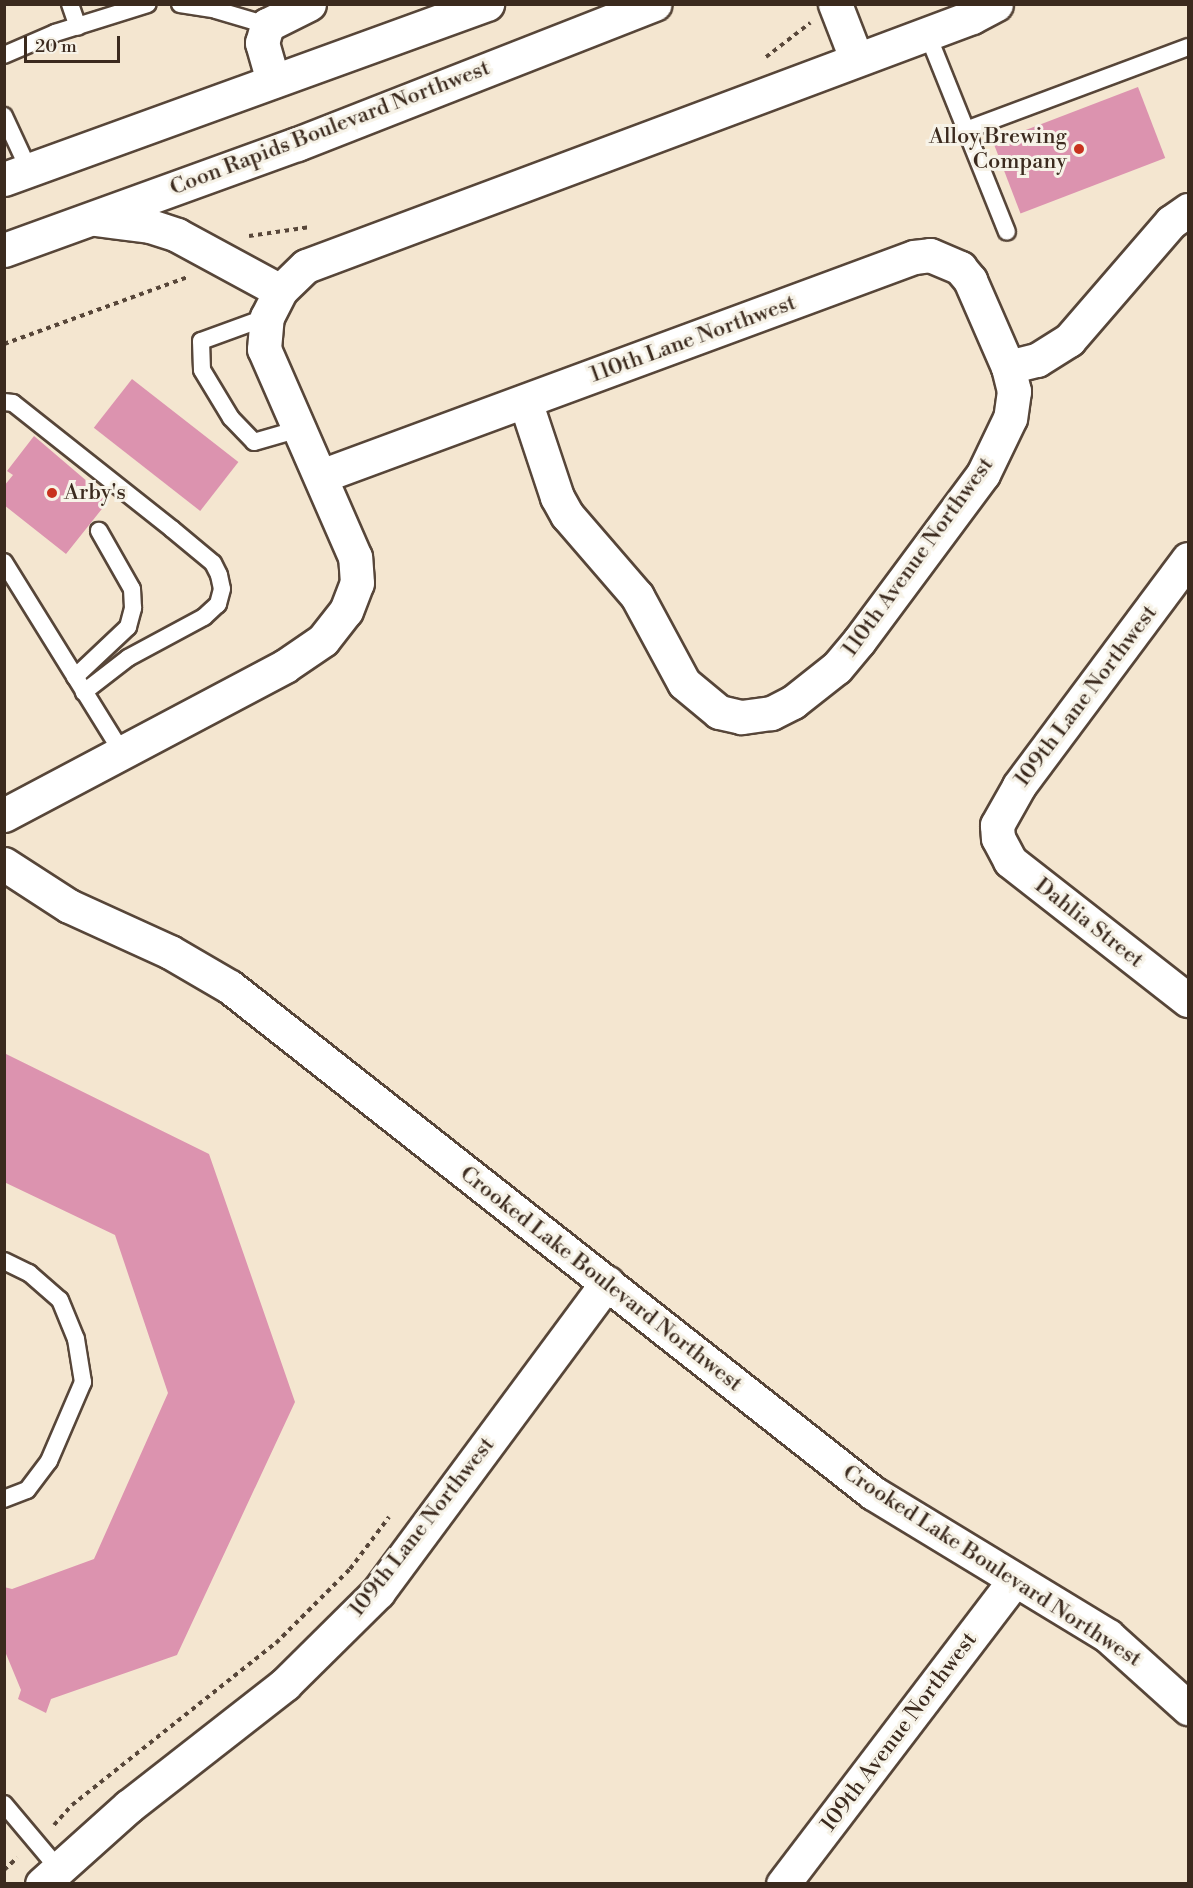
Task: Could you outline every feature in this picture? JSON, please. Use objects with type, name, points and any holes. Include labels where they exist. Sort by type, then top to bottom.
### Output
[{"type":"street","points":[[273,81],[262,43],[267,25],[309,4]]},
{"type":"street","points":[[17,175],[487,4]]},
{"type":"street","name":"Coon Rapids Boulevard Northwest","points":[[4,250],[297,144],[655,4]]},
{"type":"street","points":[[835,4],[856,58]]},
{"type":"street","points":[[4,815],[123,754],[285,666],[323,640],[335,626],[357,583],[355,557],[264,349],[274,304],[306,266],[334,252],[927,33],[996,4]]},
{"type":"street","points":[[1008,367],[1037,360],[1069,340],[1172,222],[1188,210]]},
{"type":"street","points":[[87,219],[150,226],[177,235],[274,304]]},
{"type":"street","name":"110th Lane Northwest","points":[[321,476],[914,257],[930,255],[960,268],[970,280],[1008,367]]},
{"type":"street","name":"110th Avenue Northwest","points":[[525,401],[557,497],[567,515],[637,596],[684,683],[719,712],[741,717],[771,713],[793,702],[836,668],[859,641],[983,474],[1001,443],[1010,418],[1014,391],[1008,367]]},
{"type":"street","name":"109th Lane Northwest","points":[[998,838],[1003,810],[1019,786],[1188,559]]},
{"type":"street","name":"Dahlia Street","points":[[998,838],[1017,867],[1188,1000]]},
{"type":"street","name":"Crooked Lake Boulevard Northwest","points":[[4,864],[69,906],[170,952],[230,987],[873,1493],[1014,1581],[1108,1636],[1188,1708]]},
{"type":"street","name":"109th Lane Northwest","points":[[45,1864],[285,1684],[378,1592],[607,1282]]},
{"type":"street","name":"109th Avenue Northwest","points":[[783,1884],[1014,1581]]},
{"type":"lane","points":[[70,4],[78,27]]},
{"type":"lane","points":[[4,55],[148,4]]},
{"type":"lane","points":[[180,4],[216,10],[267,25]]},
{"type":"lane","points":[[927,33],[1007,232]]},
{"type":"lane","points":[[966,130],[1188,47]]},
{"type":"lane","points":[[4,117],[17,175]]},
{"type":"lane","points":[[274,304],[201,341],[202,370],[231,418],[254,442],[299,429]]},
{"type":"lane","points":[[4,402],[13,403],[172,529],[213,562],[219,575],[222,590],[218,604],[204,617],[128,658],[84,692]]},
{"type":"lane","points":[[75,677],[128,627],[133,608],[132,589],[99,531]]},
{"type":"lane","points":[[4,562],[123,754]]},
{"type":"lane","points":[[4,1261],[29,1273],[60,1300],[76,1339],[83,1382],[49,1461],[27,1490],[4,1499]]},
{"type":"lane","points":[[4,1804],[45,1864]]},
{"type":"path","points":[[4,344],[190,276]]},
{"type":"path","points":[[4,1870],[45,1864],[72,1805],[276,1642],[350,1569],[394,1511]]},
{"type":"building","name":"Alloy Brewing Company","points":[[1138,87],[1165,158],[1021,213],[993,143]]},
{"type":"building","points":[[132,379],[238,462],[200,511],[94,428]]},
{"type":"building","name":"Arby's","points":[[34,436],[109,500],[66,554],[4,505],[4,486],[13,475],[7,471]]},
{"type":"building","points":[[4,1053],[209,1154],[295,1402],[177,1655],[51,1699],[46,1713],[18,1699],[21,1690],[4,1649],[4,1587],[12,1589],[94,1559],[168,1393],[115,1235],[4,1182]]},
{"type":"place","name":"Alloy Brewing Company","points":[[1079,149]]},
{"type":"place","name":"Arby's","points":[[52,493]]}]
